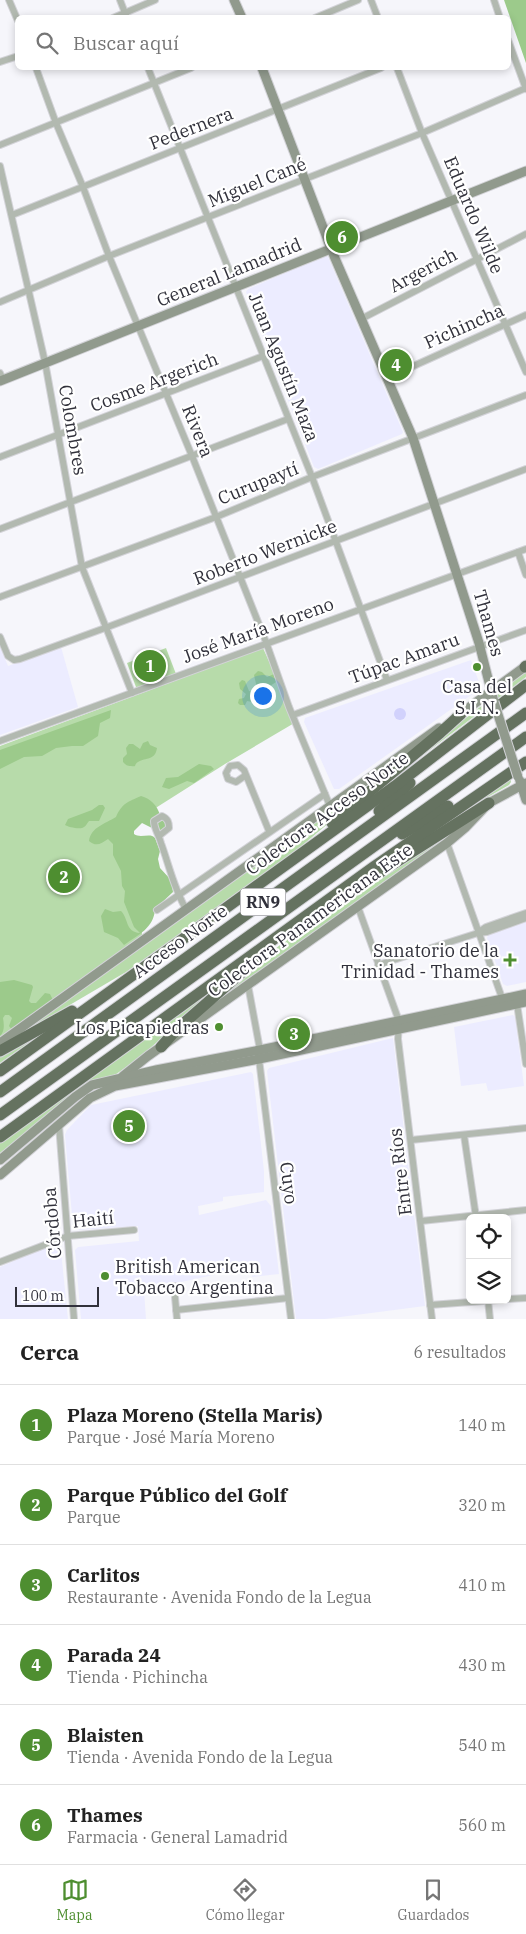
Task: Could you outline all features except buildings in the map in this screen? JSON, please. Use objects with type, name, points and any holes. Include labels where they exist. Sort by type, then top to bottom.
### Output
[{"type":"highway","name":"Colectora Acceso Norte","points":[[0,1071],[394,786],[526,686]]},
{"type":"highway","points":[[334,851],[411,782],[526,694]]},
{"type":"highway","name":"Acceso Norte","points":[[0,1092],[526,712]]},
{"type":"highway","points":[[276,872],[460,714]]},
{"type":"highway","name":"Acceso Norte","points":[[0,1115],[526,737]]},
{"type":"highway","points":[[338,872],[438,813],[526,754]]},
{"type":"highway","points":[[0,1136],[375,866],[526,762]]},
{"type":"highway","points":[[161,1047],[176,1030],[303,918],[342,896],[489,803]]},
{"type":"highway","points":[[0,1051],[136,973]]},
{"type":"street","points":[[9,0],[16,15]]},
{"type":"street","points":[[120,0],[126,15],[156,0]]},
{"type":"street","points":[[234,0],[241,15]]},
{"type":"street","points":[[322,15],[358,0]]},
{"type":"street","points":[[371,0],[377,15]]},
{"type":"street","points":[[494,0],[499,15]]},
{"type":"street","points":[[511,48],[526,88]]},
{"type":"street","points":[[0,62],[15,57]]},
{"type":"street","name":"Rivera","points":[[37,70],[56,122],[84,187],[109,256],[192,456],[330,806]]},
{"type":"street","name":"Juan Agustín Maza","points":[[149,70],[312,477],[387,680]]},
{"type":"street","points":[[0,146],[186,70]]},
{"type":"street","name":"Thames","points":[[263,70],[332,249],[412,438],[480,647],[494,702],[518,777],[525,791]]},
{"type":"street","name":"Pedernera","points":[[12,215],[376,70]]},
{"type":"street","name":"Eduardo Wilde","points":[[399,70],[422,133],[526,372]]},
{"type":"street","name":"Miguel Cané","points":[[0,302],[109,256],[422,133],[526,88]]},
{"type":"street","name":"Colombres","points":[[0,166],[45,362],[82,567],[132,693]]},
{"type":"street","name":"General Lamadrid","points":[[1,378],[236,288],[526,171]]},
{"type":"street","name":"Argerich","points":[[361,319],[526,234]]},
{"type":"street","name":"Pichincha","points":[[387,378],[526,315]]},
{"type":"street","name":"Cosme Argerich","points":[[0,457],[262,356]]},
{"type":"street","name":"Curupaytí","points":[[0,597],[216,517],[312,477],[526,395]]},
{"type":"street","points":[[0,529],[288,419]]},
{"type":"street","name":"Roberto Wernicke","points":[[0,637],[8,656],[14,660],[105,628],[526,469]]},
{"type":"street","name":"José María Moreno","points":[[0,741],[266,642],[526,549]]},
{"type":"street","points":[[518,552],[526,575]]},
{"type":"street","name":"Túpac Amaru","points":[[293,714],[526,630]]},
{"type":"street","points":[[0,1043],[526,666]]},
{"type":"street","points":[[246,775],[269,831]]},
{"type":"street","name":"Colectora Panamericana Este","points":[[117,1082],[148,1056],[447,843],[466,827],[489,803],[525,791]]},
{"type":"street","points":[[157,910],[325,794]]},
{"type":"street","points":[[159,836],[178,895],[186,910]]},
{"type":"street","points":[[447,843],[502,998]]},
{"type":"street","points":[[358,907],[398,1025]]},
{"type":"street","points":[[378,965],[478,932],[486,927],[526,913]]},
{"type":"street","points":[[478,932],[487,932],[526,918]]},
{"type":"street","points":[[248,985],[260,1055]]},
{"type":"street","points":[[398,1025],[502,998],[526,994]]},
{"type":"street","points":[[502,998],[522,1003]]},
{"type":"street","points":[[0,1160],[87,1088],[260,1055],[398,1025],[522,1003]]},
{"type":"street","points":[[522,1003],[526,1064]]},
{"type":"street","name":"Entre Ríos","points":[[398,1025],[432,1319]]},
{"type":"street","name":"Cuyo","points":[[260,1055],[291,1319]]},
{"type":"street","points":[[148,1056],[150,1075]]},
{"type":"street","points":[[0,1175],[90,1098],[117,1082]]},
{"type":"street","name":"Córdoba","points":[[59,1125],[74,1319]]},
{"type":"street","points":[[411,1140],[526,1128]]},
{"type":"street","points":[[464,1135],[476,1214]]},
{"type":"street","points":[[493,1214],[526,1210]]},
{"type":"street","points":[[421,1221],[466,1217]]},
{"type":"street","name":"Haití","points":[[0,1262],[68,1236],[134,1230]]},
{"type":"street","points":[[174,1286],[177,1319]]},
{"type":"street","points":[[176,1310],[288,1298]]},
{"type":"street","points":[[511,1299],[526,1298]]},
{"type":"street","points":[[430,1305],[466,1303]]},
{"type":"street","points":[[488,1304],[490,1319]]},
{"type":"shaded area","points":[[326,255],[403,432],[318,469],[314,467],[246,292],[248,289]]},
{"type":"shaded area","points":[[0,647],[8,666],[61,647],[78,707],[0,735]]},
{"type":"shaded area","points":[[471,660],[480,685],[478,690],[339,789],[334,789],[304,722],[305,718]]},
{"type":"shaded area","name":"Sanatorio de la Trinidad - Thames","points":[[526,921],[526,982],[507,986],[503,984],[487,938],[488,935]]},
{"type":"shaded area","points":[[513,1015],[515,1017],[524,1086],[488,1091],[486,1083],[461,1086],[454,1027]]},
{"type":"shaded area","points":[[393,1038],[425,1306],[325,1319],[296,1319],[267,1071],[269,1068]]},
{"type":"shaded area","points":[[251,1072],[253,1074],[264,1171],[264,1192],[223,1197],[223,1201],[198,1206],[199,1215],[266,1200],[271,1206],[279,1274],[252,1277],[251,1267],[144,1290],[146,1319],[81,1319],[75,1250],[78,1247],[139,1241],[138,1226],[77,1230],[73,1227],[65,1135],[67,1130],[91,1105]]},
{"type":"shaded area","points":[[60,1241],[68,1319],[0,1319],[0,1267]]},
{"type":"green space","points":[[504,0],[526,0],[526,63],[511,20],[511,15],[509,15]]},
{"type":"green space","points":[[166,648],[176,674],[139,688],[136,687],[127,663]]},
{"type":"green space","points":[[263,648],[296,722],[225,764],[113,835],[142,920],[142,936],[0,1039],[0,746]]},
{"type":"green space","points":[[258,671],[267,677],[274,674],[276,682],[270,686],[271,690],[266,694],[264,700],[247,701],[245,705],[240,705],[238,703],[239,699],[244,698],[246,694],[240,689],[239,683],[242,680],[245,681],[249,691],[254,692],[257,688],[254,675]]},
{"type":"green space","points":[[526,672],[526,677],[352,809],[428,747],[484,704],[491,702],[510,682]]},
{"type":"green space","points":[[111,710],[110,718],[100,723],[98,736],[83,746],[56,748],[42,756],[24,757],[0,769],[0,750]]},
{"type":"green space","points":[[148,741],[150,745],[157,748],[152,757],[141,760],[134,766],[128,766],[123,762],[123,758],[127,754],[126,748],[129,744],[133,744],[140,749],[143,743]]},
{"type":"green space","points":[[415,750],[298,849],[126,972],[10,1040]]},
{"type":"green space","points":[[199,764],[211,766],[214,769],[194,783],[187,781],[169,789],[162,787],[166,778],[178,777]]},
{"type":"green space","points":[[510,776],[511,782],[509,785],[479,802],[459,819],[383,864]]},
{"type":"green space","points":[[141,796],[153,803],[160,815],[169,818],[164,834],[142,823],[134,831],[134,834],[153,836],[155,838],[160,851],[158,859],[160,868],[171,880],[173,892],[155,909],[152,921],[148,926],[140,934],[124,945],[118,938],[104,932],[101,916],[105,909],[113,912],[121,911],[130,928],[140,933],[134,927],[124,902],[125,891],[122,886],[121,871],[113,855],[113,844],[108,839],[98,844],[89,841],[90,836],[96,829],[116,817],[126,804]]},
{"type":"green space","points":[[99,805],[103,805],[105,808],[99,821],[89,821],[82,828],[65,825],[68,819],[92,810]]},
{"type":"green space","points":[[449,835],[201,1013],[295,932]]},
{"type":"green space","points":[[14,980],[32,985],[29,1001],[31,1003],[36,1003],[45,993],[50,994],[54,1007],[46,1015],[12,1030],[9,1026],[12,1018],[9,1015],[5,1015],[3,1018],[3,1030],[0,1036],[0,982]]},
{"type":"green space","points":[[222,984],[139,1058],[112,1077],[87,1084],[0,1153],[0,1143]]},
{"type":"green space","points":[[52,1026],[0,1063],[0,1055]]},
{"type":"water","points":[[402,708],[405,709],[405,719],[398,720],[395,719],[394,712],[395,709]]},
{"type":"place","name":"Thames","points":[[342,237]]},
{"type":"place","name":"Parada 24","points":[[396,365]]},
{"type":"place","name":"Plaza Moreno (Stella Maris)","points":[[150,666]]},
{"type":"place","name":"Casa del S.I.N.","points":[[477,667]]},
{"type":"place","name":"Parque Público del Golf","points":[[64,877]]},
{"type":"place","name":"Sanatorio de la Trinidad - Thames","points":[[510,960]]},
{"type":"place","name":"Los Picapiedras","points":[[219,1027]]},
{"type":"place","name":"Carlitos","points":[[294,1034]]},
{"type":"place","name":"Blaisten","points":[[129,1126]]},
{"type":"place","name":"British American Tobacco Argentina","points":[[105,1276]]}]
